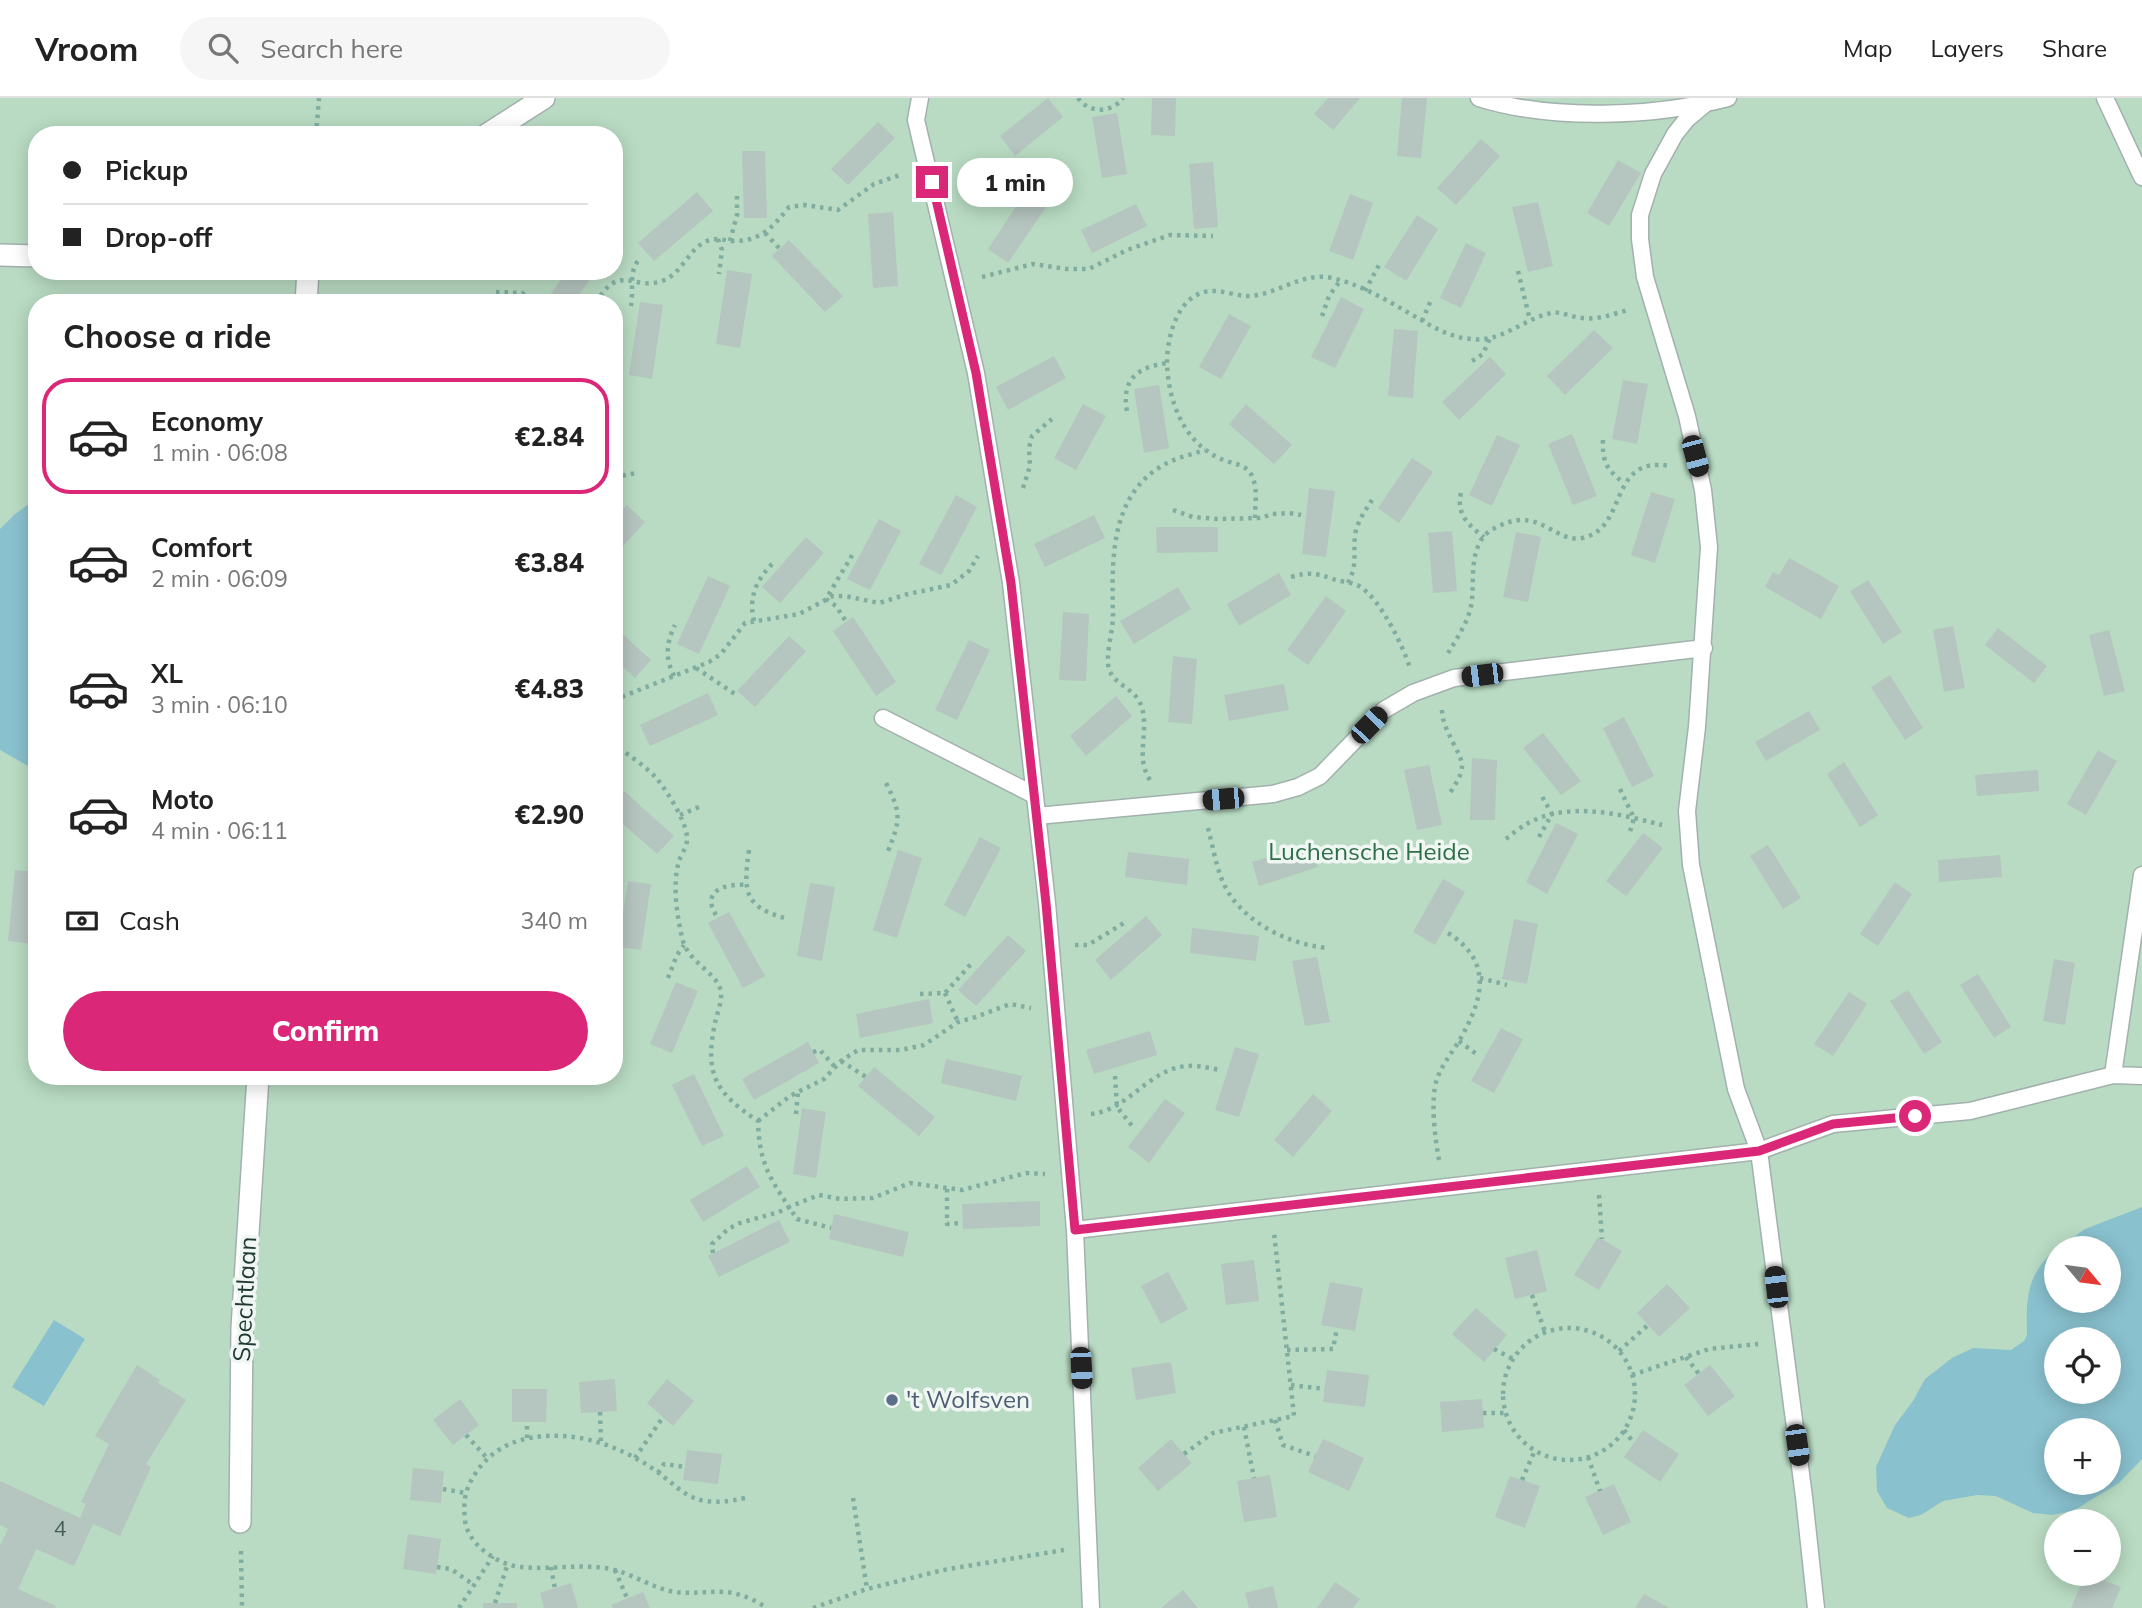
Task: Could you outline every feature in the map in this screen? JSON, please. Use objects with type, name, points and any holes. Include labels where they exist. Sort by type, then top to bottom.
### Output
[{"type":"street","points":[[500,126],[544,98]]},
{"type":"street","points":[[0,255],[28,256]]},
{"type":"street","name":"Spechtlaan","points":[[240,1522],[242,1328],[257,1085]]},
{"type":"lane","points":[[920,98],[916,120],[976,373],[1011,583],[1050,944],[1075,1230],[1091,1608]]},
{"type":"lane","points":[[1479,98],[1515,106],[1604,114],[1658,112],[1728,98]]},
{"type":"lane","points":[[2105,98],[2142,177]]},
{"type":"lane","points":[[1705,104],[1687,119],[1664,152],[1645,193],[1640,215],[1640,239],[1645,277],[1687,416],[1703,490],[1709,547],[1704,648],[1687,811],[1691,865],[1734,1076],[1759,1151],[1815,1608]]},
{"type":"lane","points":[[1037,816],[1273,794],[1298,787],[1320,776],[1384,710],[1413,693],[1441,682],[1454,678],[1704,648]]},
{"type":"lane","points":[[883,718],[1034,795]]},
{"type":"lane","points":[[2113,1075],[2142,875]]},
{"type":"lane","points":[[1075,1230],[1759,1151],[1833,1124],[1970,1111],[2113,1075],[2142,1076]]},
{"type":"path","points":[[317,126],[319,98]]},
{"type":"path","points":[[1078,98],[1082,104],[1101,110],[1110,108],[1123,98]]},
{"type":"path","points":[[623,278],[642,283],[660,282],[675,274],[703,242],[718,239],[757,239],[773,228],[789,207],[805,205],[838,210],[874,184],[927,166]]},
{"type":"path","points":[[730,241],[737,215],[737,192]]},
{"type":"path","points":[[765,233],[779,248]]},
{"type":"path","points":[[955,284],[1033,264],[1067,269],[1089,268],[1127,250],[1170,235],[1213,236]]},
{"type":"path","points":[[718,239],[722,250],[719,274]]},
{"type":"path","points":[[631,306],[634,263],[640,258]]},
{"type":"path","points":[[1365,290],[1379,265]]},
{"type":"path","points":[[1518,271],[1530,320]]},
{"type":"path","points":[[1255,518],[1255,489],[1247,467],[1206,450],[1188,433],[1174,403],[1167,363],[1174,325],[1183,306],[1192,296],[1213,291],[1254,295],[1267,293],[1298,279],[1329,278],[1365,290],[1449,335],[1476,340],[1490,338],[1553,313],[1582,318],[1609,317],[1651,300]]},
{"type":"path","points":[[603,294],[611,284],[620,280]]},
{"type":"path","points":[[1322,316],[1329,296],[1340,281]]},
{"type":"path","points":[[496,292],[524,294]]},
{"type":"path","points":[[1422,321],[1432,298]]},
{"type":"path","points":[[1472,361],[1483,354],[1490,338]]},
{"type":"path","points":[[1127,411],[1126,388],[1131,379],[1153,365],[1167,363]]},
{"type":"path","points":[[623,696],[696,668],[720,654],[745,623],[786,618],[833,596],[879,603],[951,585],[969,571],[1002,528],[1026,484],[1030,466],[1028,449],[1032,436],[1052,419]]},
{"type":"path","points":[[1603,440],[1604,464],[1624,483]]},
{"type":"path","points":[[1206,450],[1172,461],[1147,477],[1136,490],[1123,514],[1112,564],[1113,615],[1107,662],[1113,676],[1138,696],[1143,710],[1144,770],[1151,781],[1189,793],[1198,801],[1229,894],[1253,920],[1290,941],[1328,948]]},
{"type":"path","points":[[1448,796],[1462,769],[1461,760],[1449,738],[1442,716],[1441,682],[1446,657],[1468,618],[1477,550],[1484,537],[1499,526],[1513,520],[1525,519],[1567,536],[1582,538],[1597,531],[1608,520],[1624,483],[1635,472],[1664,465],[1698,470]]},
{"type":"path","points":[[623,475],[637,473]]},
{"type":"path","points":[[1461,493],[1459,504],[1462,515],[1469,527],[1484,537]]},
{"type":"path","points":[[1348,583],[1354,571],[1358,523],[1372,500]]},
{"type":"path","points":[[1173,510],[1194,517],[1218,519],[1301,515]]},
{"type":"path","points":[[826,599],[854,552]]},
{"type":"path","points":[[754,621],[751,598],[764,572],[774,562]]},
{"type":"path","points":[[1291,577],[1307,572],[1359,586],[1401,643],[1410,668],[1413,693]]},
{"type":"path","points":[[826,599],[836,606],[845,620]]},
{"type":"path","points":[[674,676],[667,658],[667,647],[675,625]]},
{"type":"path","points":[[696,668],[735,694]]},
{"type":"path","points":[[623,751],[657,779],[680,815],[687,840],[678,863],[676,894],[684,945],[695,963],[716,980],[720,989],[721,1000],[710,1059],[712,1073],[723,1094],[758,1121]]},
{"type":"path","points":[[886,783],[897,805],[898,822],[888,851]]},
{"type":"path","points":[[1620,789],[1634,818],[1629,835]]},
{"type":"path","points":[[1540,793],[1552,814]]},
{"type":"path","points":[[680,815],[699,807]]},
{"type":"path","points":[[1506,839],[1528,823],[1552,814],[1606,811],[1662,825],[1687,811]]},
{"type":"path","points":[[1539,837],[1552,814]]},
{"type":"path","points":[[749,850],[746,885],[748,897],[755,906],[788,919]]},
{"type":"path","points":[[716,915],[710,901],[720,888],[733,884],[746,885]]},
{"type":"path","points":[[1050,944],[1088,945],[1124,923]]},
{"type":"path","points":[[1448,933],[1463,942],[1476,958],[1480,978],[1475,1003],[1459,1041],[1442,1067],[1436,1083],[1435,1139],[1440,1167],[1449,1187]]},
{"type":"path","points":[[667,978],[684,945]]},
{"type":"path","points":[[920,994],[945,993],[971,964]]},
{"type":"path","points":[[1480,978],[1507,985]]},
{"type":"path","points":[[945,993],[958,1022]]},
{"type":"path","points":[[758,1121],[790,1096],[824,1079],[841,1061],[858,1050],[901,1050],[924,1045],[958,1022],[1010,1004],[1056,1013]]},
{"type":"path","points":[[1459,1041],[1479,1056]]},
{"type":"path","points":[[813,1052],[820,1050],[835,1067]]},
{"type":"path","points":[[841,1061],[866,1077]]},
{"type":"path","points":[[1065,1113],[1086,1115],[1117,1107],[1157,1077],[1185,1066],[1220,1070]]},
{"type":"path","points":[[1115,1076],[1117,1107],[1133,1127]]},
{"type":"path","points":[[796,1114],[798,1091]]},
{"type":"path","points":[[758,1121],[758,1143],[768,1176],[797,1219],[831,1228]]},
{"type":"path","points":[[1598,1169],[1602,1239]]},
{"type":"path","points":[[713,1253],[712,1244],[728,1229],[819,1195],[850,1199],[873,1198],[910,1183],[962,1190],[1026,1173],[1070,1175]]},
{"type":"path","points":[[947,1189],[947,1224],[963,1223]]},
{"type":"path","points":[[1184,1454],[1213,1433],[1294,1416],[1272,1207]]},
{"type":"path","points":[[1532,1295],[1545,1332]]},
{"type":"path","points":[[1619,1351],[1648,1325]]},
{"type":"path","points":[[1560,1327],[1582,1329],[1601,1335],[1619,1351],[1632,1375],[1633,1409],[1624,1430],[1608,1447],[1588,1457],[1565,1460],[1543,1455],[1524,1443],[1516,1434],[1509,1424],[1503,1403],[1503,1382],[1513,1359],[1523,1345],[1560,1327]]},
{"type":"path","points":[[1287,1350],[1333,1349],[1337,1328]]},
{"type":"path","points":[[1632,1375],[1709,1349],[1783,1341]]},
{"type":"path","points":[[1494,1349],[1513,1359]]},
{"type":"path","points":[[1686,1357],[1699,1374]]},
{"type":"path","points":[[1291,1385],[1325,1389]]},
{"type":"path","points":[[600,1412],[601,1443]]},
{"type":"path","points":[[1483,1413],[1506,1413]]},
{"type":"path","points":[[635,1458],[663,1417]]},
{"type":"path","points":[[1275,1420],[1283,1445],[1315,1457]]},
{"type":"path","points":[[527,1422],[527,1438]]},
{"type":"path","points":[[1244,1427],[1254,1478]]},
{"type":"path","points":[[1624,1430],[1634,1443]]},
{"type":"path","points":[[466,1435],[487,1458]]},
{"type":"path","points":[[745,1498],[724,1503],[708,1502],[678,1490],[658,1473],[617,1448],[586,1438],[555,1436],[527,1438],[498,1448],[487,1458],[468,1485],[463,1504],[465,1529],[476,1545],[492,1556],[517,1567],[571,1566],[615,1570],[668,1590],[689,1594],[726,1591],[767,1608]]},
{"type":"path","points":[[1522,1480],[1535,1450]]},
{"type":"path","points":[[1588,1457],[1600,1490]]},
{"type":"path","points":[[658,1473],[664,1464],[685,1467]]},
{"type":"path","points":[[443,1489],[466,1493]]},
{"type":"path","points":[[853,1498],[867,1589]]},
{"type":"path","points":[[240,1522],[242,1608]]},
{"type":"path","points":[[813,1608],[867,1589],[943,1570],[1088,1545]]},
{"type":"path","points":[[459,1608],[492,1556]]},
{"type":"path","points":[[495,1604],[508,1563]]},
{"type":"path","points":[[437,1567],[451,1569],[474,1585]]},
{"type":"path","points":[[551,1567],[555,1588]]},
{"type":"path","points":[[615,1570],[627,1598]]},
{"type":"green space","name":"Luchensche Heide","points":[[0,98],[2142,98],[2142,1608],[0,1608]]},
{"type":"water","points":[[28,505],[28,766],[0,750],[0,529]]},
{"type":"water","points":[[2142,1207],[2142,1459],[2121,1481],[2121,1418],[2044,1418],[2044,1495],[2099,1495],[2076,1509],[2044,1509],[2044,1514],[2033,1513],[1996,1496],[1977,1495],[1943,1501],[1921,1515],[1909,1518],[1887,1508],[1877,1491],[1876,1467],[1895,1425],[1925,1379],[1952,1358],[1973,1348],[2011,1350],[2024,1341],[2027,1335],[2030,1288],[2044,1262],[2044,1313],[2121,1313],[2121,1236],[2075,1236],[2085,1229]]},
{"type":"water","points":[[54,1320],[85,1339],[44,1406],[12,1387]]},
{"type":"building","points":[[1048,98],[1063,117],[1015,156],[1000,136]]},
{"type":"building","points":[[1152,98],[1176,98],[1175,136],[1151,135]]},
{"type":"building","points":[[1328,98],[1360,98],[1333,130],[1314,114]]},
{"type":"building","points":[[1402,98],[1427,98],[1421,158],[1397,156]]},
{"type":"building","points":[[1117,113],[1127,174],[1102,178],[1092,117]]},
{"type":"building","points":[[878,122],[895,138],[848,185],[831,169]]},
{"type":"building","points":[[1481,139],[1500,156],[1456,205],[1437,188]]},
{"type":"building","points":[[742,151],[765,151],[767,218],[744,218]]},
{"type":"building","points":[[1618,160],[1641,173],[1609,226],[1587,213]]},
{"type":"building","points":[[1213,162],[1218,227],[1194,229],[1189,164]]},
{"type":"building","points":[[697,192],[713,211],[654,261],[638,243]]},
{"type":"building","points":[[1025,193],[1046,207],[1008,263],[988,249]]},
{"type":"building","points":[[1350,194],[1373,203],[1353,260],[1329,251]]},
{"type":"building","points":[[1538,202],[1553,266],[1528,272],[1512,207]]},
{"type":"building","points":[[1136,204],[1147,226],[1092,253],[1081,230]]},
{"type":"building","points":[[893,212],[898,286],[873,288],[868,214]]},
{"type":"building","points":[[1417,215],[1438,229],[1406,281],[1384,267]]},
{"type":"building","points":[[789,240],[843,296],[825,312],[772,256]]},
{"type":"building","points":[[1466,243],[1486,253],[1461,308],[1440,298]]},
{"type":"building","points":[[727,270],[752,274],[740,348],[716,344]]},
{"type":"building","points":[[561,280],[590,280],[579,294],[551,294]]},
{"type":"building","points":[[1341,297],[1364,309],[1335,368],[1311,357]]},
{"type":"building","points":[[640,302],[663,305],[652,379],[629,375]]},
{"type":"building","points":[[1229,314],[1251,326],[1221,379],[1199,367]]},
{"type":"building","points":[[1394,329],[1418,331],[1413,398],[1388,396]]},
{"type":"building","points":[[1594,330],[1613,348],[1565,395],[1547,376]]},
{"type":"building","points":[[1054,356],[1066,378],[1008,410],[996,387]]},
{"type":"building","points":[[1490,357],[1506,374],[1459,420],[1442,402]]},
{"type":"building","points":[[1623,380],[1648,384],[1637,444],[1612,439]]},
{"type":"building","points":[[1159,385],[1169,448],[1144,453],[1134,389]]},
{"type":"building","points":[[1083,404],[1106,416],[1076,470],[1054,458]]},
{"type":"building","points":[[1246,404],[1292,445],[1274,464],[1229,424]]},
{"type":"building","points":[[1572,434],[1597,496],[1573,505],[1548,444]]},
{"type":"building","points":[[1497,435],[1520,445],[1492,506],[1469,495]]},
{"type":"building","points":[[1412,458],[1433,472],[1399,523],[1378,508]]},
{"type":"building","points":[[1309,488],[1335,491],[1326,557],[1302,554]]},
{"type":"building","points":[[1651,492],[1675,499],[1655,563],[1631,555]]},
{"type":"building","points":[[956,495],[977,507],[941,575],[919,564]]},
{"type":"building","points":[[627,505],[645,522],[623,546],[623,509]]},
{"type":"building","points":[[1094,515],[1105,538],[1045,567],[1034,544]]},
{"type":"building","points":[[879,519],[901,531],[870,590],[847,579]]},
{"type":"building","points":[[1156,527],[1218,527],[1218,552],[1157,553]]},
{"type":"building","points":[[1452,531],[1457,591],[1433,593],[1428,533]]},
{"type":"building","points":[[1516,532],[1541,537],[1528,602],[1503,597]]},
{"type":"building","points":[[806,537],[824,553],[780,603],[762,587]]},
{"type":"building","points":[[1789,558],[1839,586],[1821,619],[1765,587],[1773,572],[1779,575]]},
{"type":"building","points":[[1279,573],[1291,595],[1239,626],[1227,604]]},
{"type":"building","points":[[708,576],[730,586],[699,654],[677,644]]},
{"type":"building","points":[[1868,580],[1902,632],[1883,644],[1850,591]]},
{"type":"building","points":[[1178,587],[1191,609],[1134,644],[1120,621]]},
{"type":"building","points":[[1326,596],[1346,611],[1308,665],[1287,650]]},
{"type":"building","points":[[1063,612],[1089,614],[1086,681],[1059,680]]},
{"type":"building","points":[[853,617],[896,682],[876,696],[833,631]]},
{"type":"building","points":[[1953,626],[1965,688],[1944,692],[1933,630]]},
{"type":"building","points":[[1998,628],[2047,666],[2034,683],[1985,645]]},
{"type":"building","points":[[2109,630],[2125,691],[2104,696],[2089,635]]},
{"type":"building","points":[[623,634],[651,660],[635,678],[623,667]]},
{"type":"building","points":[[789,636],[806,651],[755,707],[737,691]]},
{"type":"building","points":[[969,640],[990,650],[957,720],[935,710]]},
{"type":"building","points":[[1173,656],[1197,659],[1192,724],[1168,722]]},
{"type":"building","points":[[1890,675],[1923,728],[1905,740],[1871,687]]},
{"type":"building","points":[[1284,684],[1289,710],[1229,721],[1224,695]]},
{"type":"building","points":[[708,693],[718,715],[650,746],[640,725]]},
{"type":"building","points":[[1116,696],[1132,716],[1086,756],[1070,736]]},
{"type":"building","points":[[1809,711],[1820,730],[1766,761],[1755,742]]},
{"type":"building","points":[[1624,717],[1654,776],[1632,787],[1603,728]]},
{"type":"building","points":[[1543,733],[1581,781],[1561,795],[1523,748]]},
{"type":"building","points":[[2098,750],[2117,761],[2086,815],[2067,804]]},
{"type":"building","points":[[1472,758],[1497,760],[1495,820],[1470,820]]},
{"type":"building","points":[[1844,762],[1878,815],[1860,827],[1827,774]]},
{"type":"building","points":[[1429,765],[1442,825],[1417,830],[1404,770]]},
{"type":"building","points":[[2038,770],[2039,791],[1977,796],[1975,775]]},
{"type":"building","points":[[623,792],[674,836],[657,854],[623,824]]},
{"type":"building","points":[[1556,823],[1578,834],[1547,894],[1526,882]]},
{"type":"building","points":[[1643,833],[1663,848],[1626,896],[1606,881]]},
{"type":"building","points":[[980,837],[1001,848],[965,917],[944,905]]},
{"type":"building","points":[[1310,844],[1318,867],[1259,886],[1252,862]]},
{"type":"building","points":[[1768,845],[1801,898],[1783,909],[1750,856]]},
{"type":"building","points":[[898,850],[922,858],[897,938],[873,930]]},
{"type":"building","points":[[1128,852],[1189,859],[1187,885],[1125,877]]},
{"type":"building","points":[[2000,855],[2002,877],[1939,882],[1938,860]]},
{"type":"building","points":[[15,870],[28,871],[28,943],[8,941]]},
{"type":"building","points":[[1443,879],[1465,892],[1435,945],[1413,932]]},
{"type":"building","points":[[628,881],[651,884],[641,950],[623,948],[623,914]]},
{"type":"building","points":[[1895,882],[1912,894],[1878,946],[1860,934]]},
{"type":"building","points":[[810,883],[835,887],[822,961],[797,956]]},
{"type":"building","points":[[729,912],[765,976],[743,988],[708,923]]},
{"type":"building","points":[[1146,916],[1162,935],[1111,980],[1095,960]]},
{"type":"building","points":[[1514,919],[1538,924],[1527,984],[1502,979]]},
{"type":"building","points":[[1192,928],[1259,936],[1256,961],[1190,953]]},
{"type":"building","points":[[1008,935],[1026,951],[976,1006],[958,990]]},
{"type":"building","points":[[1317,957],[1330,1022],[1305,1026],[1292,961]]},
{"type":"building","points":[[2054,959],[2075,963],[2065,1025],[2043,1021]]},
{"type":"building","points":[[1978,974],[2011,1027],[1994,1038],[1960,985]]},
{"type":"building","points":[[676,982],[698,991],[672,1053],[650,1044]]},
{"type":"building","points":[[1908,990],[1942,1042],[1924,1054],[1890,1001]]},
{"type":"building","points":[[1849,992],[1867,1004],[1833,1056],[1814,1044]]},
{"type":"building","points":[[929,999],[933,1023],[860,1038],[856,1014]]},
{"type":"building","points":[[1501,1028],[1523,1039],[1494,1093],[1471,1081]]},
{"type":"building","points":[[1150,1031],[1157,1055],[1094,1074],[1086,1050]]},
{"type":"building","points":[[808,1042],[819,1063],[754,1100],[742,1079]]},
{"type":"building","points":[[1235,1047],[1259,1054],[1239,1117],[1215,1110]]},
{"type":"building","points":[[946,1059],[1022,1076],[1016,1101],[941,1083]]},
{"type":"building","points":[[874,1067],[935,1117],[919,1136],[858,1086]]},
{"type":"building","points":[[694,1074],[724,1136],[702,1146],[672,1085]]},
{"type":"building","points":[[1313,1094],[1332,1111],[1293,1157],[1274,1140]]},
{"type":"building","points":[[1165,1099],[1185,1113],[1149,1163],[1128,1147]]},
{"type":"building","points":[[802,1108],[826,1112],[816,1178],[793,1174]]},
{"type":"building","points":[[747,1166],[760,1187],[703,1222],[690,1200]]},
{"type":"building","points":[[1040,1201],[1040,1226],[963,1229],[962,1204]]},
{"type":"building","points":[[834,1214],[909,1232],[903,1257],[829,1239]]},
{"type":"building","points":[[779,1220],[790,1242],[719,1277],[708,1256]]},
{"type":"building","points":[[1598,1237],[1622,1251],[1599,1290],[1574,1275]]},
{"type":"building","points":[[1537,1250],[1547,1291],[1515,1299],[1505,1258]]},
{"type":"building","points":[[1254,1260],[1259,1301],[1226,1305],[1221,1264]]},
{"type":"building","points":[[1168,1272],[1188,1309],[1161,1324],[1141,1286]]},
{"type":"building","points":[[1330,1282],[1363,1288],[1355,1331],[1321,1325]]},
{"type":"building","points":[[1667,1284],[1690,1308],[1659,1337],[1637,1313]]},
{"type":"building","points":[[1476,1308],[1507,1335],[1484,1362],[1452,1334]]},
{"type":"building","points":[[1171,1362],[1176,1393],[1136,1400],[1131,1368]]},
{"type":"building","points":[[137,1365],[160,1380],[158,1383],[186,1400],[146,1464],[151,1467],[120,1536],[93,1524],[74,1566],[36,1549],[18,1589],[56,1606],[55,1608],[0,1608],[0,1546],[8,1529],[0,1525],[0,1481],[80,1518],[86,1504],[81,1502],[109,1444],[95,1436]]},
{"type":"building","points":[[1710,1365],[1735,1396],[1708,1416],[1684,1385]]},
{"type":"building","points":[[1327,1370],[1369,1375],[1365,1407],[1323,1402]]},
{"type":"building","points":[[615,1379],[617,1411],[581,1413],[579,1382]]},
{"type":"building","points":[[667,1379],[694,1401],[673,1426],[647,1403]]},
{"type":"building","points":[[512,1389],[547,1389],[546,1422],[512,1422]]},
{"type":"building","points":[[460,1399],[479,1425],[453,1445],[433,1420]]},
{"type":"building","points":[[1482,1399],[1484,1428],[1442,1432],[1440,1402]]},
{"type":"building","points":[[1643,1430],[1679,1454],[1660,1482],[1624,1457]]},
{"type":"building","points":[[1171,1439],[1192,1463],[1158,1491],[1138,1468]]},
{"type":"building","points":[[1323,1439],[1364,1458],[1349,1491],[1308,1472]]},
{"type":"building","points":[[687,1450],[722,1454],[718,1484],[683,1480]]},
{"type":"building","points":[[413,1468],[444,1471],[441,1503],[410,1500]]},
{"type":"building","points":[[1270,1475],[1277,1517],[1244,1522],[1237,1481]]},
{"type":"building","points":[[1510,1476],[1540,1486],[1525,1528],[1495,1517]]},
{"type":"building","points":[[1614,1484],[1631,1522],[1603,1535],[1585,1497]]},
{"type":"building","points":[[408,1534],[441,1539],[436,1574],[403,1569]]},
{"type":"building","points":[[1335,1582],[1360,1599],[1353,1608],[1317,1608]]},
{"type":"building","points":[[571,1583],[578,1608],[544,1608],[540,1593]]},
{"type":"building","points":[[1273,1586],[1278,1608],[1249,1608],[1245,1593]]},
{"type":"building","points":[[2080,1586],[2121,1587],[2112,1608],[2071,1608]]},
{"type":"building","points":[[1183,1590],[1198,1608],[1161,1608]]},
{"type":"building","points":[[643,1592],[650,1608],[613,1608],[611,1605]]},
{"type":"building","points":[[1644,1594],[1669,1608],[1635,1608]]},
{"type":"building","points":[[483,1603],[517,1603],[517,1608],[483,1608]]},
{"type":"place","name":"'t Wolfsven","points":[[892,1400]]},
{"type":"route","points":[[932,182],[976,373],[1011,583],[1046,903],[1075,1230],[1759,1151],[1833,1124],[1915,1116]]}]
